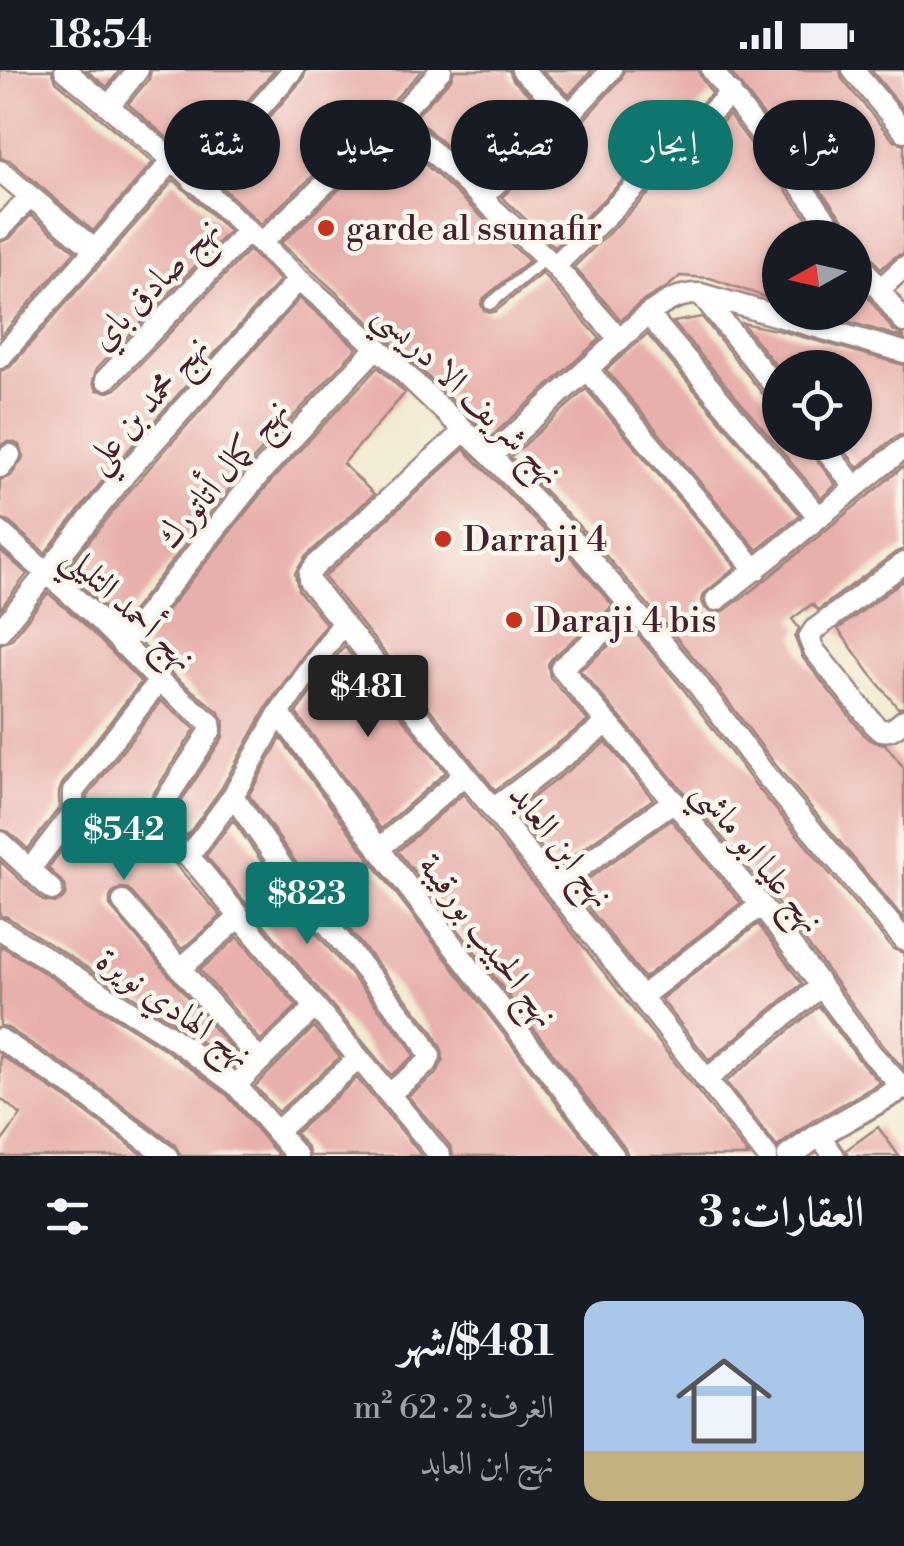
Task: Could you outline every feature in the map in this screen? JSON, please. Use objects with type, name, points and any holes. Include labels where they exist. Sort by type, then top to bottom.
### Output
[{"type":"street","name":"نهج شريف الا دريسي","points":[[65,70],[164,152]]},
{"type":"street","points":[[109,106],[138,70]]},
{"type":"street","points":[[266,100],[293,70]]},
{"type":"street","name":"نهج صادق باي","points":[[412,100],[440,70]]},
{"type":"street","points":[[522,70],[555,100]]},
{"type":"street","points":[[583,100],[611,70]]},
{"type":"street","points":[[712,70],[826,220]]},
{"type":"street","points":[[854,70],[904,131]]},
{"type":"street","points":[[551,262],[730,93]]},
{"type":"street","points":[[431,150],[551,262],[620,340]]},
{"type":"street","points":[[0,358],[164,170]]},
{"type":"street","points":[[0,171],[95,250]]},
{"type":"street","name":"نهج شريف الا دريسي","points":[[203,190],[377,347],[579,546],[695,681],[764,773],[904,940]]},
{"type":"street","name":"نهج صادق باي","points":[[106,379],[255,237],[311,190]]},
{"type":"street","points":[[482,197],[489,190]]},
{"type":"street","points":[[0,229],[30,196]]},
{"type":"street","points":[[880,289],[904,267]]},
{"type":"street","name":"نهج محمد بن علي","points":[[0,631],[126,473],[299,279]]},
{"type":"street","points":[[872,279],[904,322]]},
{"type":"street","points":[[702,294],[762,370]]},
{"type":"street","points":[[491,456],[648,314],[679,296],[702,294],[904,352]]},
{"type":"street","points":[[648,314],[818,516]]},
{"type":"street","name":"نهج كمال أتاتورك","points":[[122,645],[261,472],[377,347]]},
{"type":"street","points":[[587,369],[756,570]]},
{"type":"street","name":"نهج ابن العابد","points":[[464,431],[308,574],[313,589],[494,809],[767,1156]]},
{"type":"street","points":[[716,600],[904,448]]},
{"type":"street","points":[[834,460],[855,487]]},
{"type":"street","name":"نهج أحمد التليلي","points":[[0,532],[211,725],[158,816],[160,825],[189,856]]},
{"type":"street","points":[[904,563],[814,630],[809,638],[814,650],[878,728],[894,730],[904,720]]},
{"type":"street","name":"نهج عليا ابو ماشي","points":[[632,608],[561,668],[761,905],[871,1053],[903,1087]]},
{"type":"street","points":[[343,623],[279,713],[232,796],[189,856],[440,1156]]},
{"type":"street","points":[[30,870],[73,814],[74,789],[159,681]]},
{"type":"street","name":"نهج الحبيب بورقيبة","points":[[279,713],[614,1156]]},
{"type":"street","points":[[494,809],[608,723]]},
{"type":"street","points":[[379,849],[465,774]]},
{"type":"street","points":[[232,796],[294,885],[426,1048],[430,1056],[427,1063],[389,1094]]},
{"type":"street","points":[[554,886],[674,801]]},
{"type":"street","points":[[0,842],[52,890]]},
{"type":"street","points":[[123,902],[260,1060]]},
{"type":"street","points":[[640,998],[761,905]]},
{"type":"street","points":[[180,969],[240,917]]},
{"type":"street","name":"نهج الهادي نويرة","points":[[0,929],[171,1037],[236,1085],[297,1156]]},
{"type":"street","points":[[706,1080],[820,987]]},
{"type":"street","points":[[236,1085],[315,1007]]},
{"type":"street","points":[[0,1039],[166,1156]]},
{"type":"street","points":[[276,1132],[358,1058]]},
{"type":"street","points":[[789,1156],[903,1087]]},
{"type":"street","points":[[819,1135],[834,1156]]},
{"type":"lane","points":[[490,304],[551,262]]},
{"type":"building","points":[[0,70],[52,70],[56,81],[153,162],[93,231],[9,160],[0,158]]},
{"type":"building","points":[[86,70],[120,70],[107,87]]},
{"type":"building","points":[[151,70],[275,70],[248,100],[164,100],[164,135],[128,104],[149,79]]},
{"type":"building","points":[[306,70],[422,70],[394,100],[300,100],[300,188],[261,224],[225,190],[280,190],[280,105]]},
{"type":"building","points":[[454,70],[509,70],[513,80],[535,100],[451,100],[451,151],[431,132],[431,100],[451,79]]},
{"type":"building","points":[[542,70],[592,70],[569,95]]},
{"type":"building","points":[[624,70],[698,70],[712,93],[705,100],[608,100],[608,190],[613,190],[555,247],[502,197],[509,190],[588,190],[588,115],[621,79]]},
{"type":"building","points":[[729,70],[840,70],[842,79],[860,100],[753,100]]},
{"type":"building","points":[[871,70],[904,70],[904,110]]},
{"type":"building","points":[[875,118],[893,140],[904,144],[904,254],[881,269],[872,257],[872,220],[843,220],[820,190],[875,190]]},
{"type":"building","points":[[733,120],[753,147],[753,190],[786,190],[808,220],[762,220],[762,296],[710,278],[680,276],[621,320],[574,267],[653,190],[733,190]]},
{"type":"building","points":[[431,170],[529,261],[484,298],[484,310],[496,311],[542,273],[600,339],[491,437],[281,243],[338,190],[431,190]]},
{"type":"building","points":[[165,190],[185,190],[229,231],[96,369],[93,382],[97,390],[116,389],[249,250],[280,280],[116,464],[45,553],[9,522],[0,519],[0,480],[11,476],[24,456],[13,442],[0,446],[0,371],[10,367]]},
{"type":"building","points":[[31,215],[75,251],[0,337],[0,242],[10,238]]},
{"type":"building","points":[[300,298],[357,348],[250,463],[122,624],[65,571],[137,482]]},
{"type":"building","points":[[872,302],[893,330],[904,338],[872,329]]},
{"type":"building","points":[[702,317],[762,393],[762,428],[673,322]]},
{"type":"building","points":[[742,323],[850,350],[763,350]]},
{"type":"building","points":[[647,334],[800,515],[757,550],[606,370]]},
{"type":"building","points":[[872,356],[904,365],[904,434],[872,456]]},
{"type":"building","points":[[378,367],[405,393],[343,464],[374,494],[306,556],[295,573],[298,590],[326,624],[268,705],[221,789],[187,836],[173,814],[223,737],[224,721],[219,712],[168,671],[141,643],[271,481]]},
{"type":"building","points":[[586,389],[736,567],[704,594],[702,601],[712,613],[724,611],[764,581],[904,466],[904,549],[818,610],[812,604],[792,619],[799,628],[795,638],[803,658],[867,738],[885,744],[904,768],[904,919],[775,764],[706,672],[589,536],[511,457]]},
{"type":"building","points":[[464,449],[569,555],[613,606],[548,664],[550,677],[588,721],[495,790],[324,577]]},
{"type":"building","points":[[789,460],[817,460],[836,485],[821,498]]},
{"type":"building","points":[[852,460],[868,460],[858,468]]},
{"type":"building","points":[[0,550],[27,574],[0,609]]},
{"type":"building","points":[[904,580],[904,707],[898,708],[838,629]]},
{"type":"building","points":[[48,593],[141,682],[62,784],[59,808],[28,849],[0,829],[0,644],[11,640]]},
{"type":"building","points":[[631,627],[753,782],[893,949],[904,953],[904,1069],[772,896],[580,670]]},
{"type":"building","points":[[344,646],[446,772],[381,829],[296,713]]},
{"type":"building","points":[[161,701],[195,729],[148,802],[146,821],[156,842],[221,916],[182,949],[128,889],[113,892],[110,906],[241,1060],[235,1067],[178,1025],[0,915],[0,861],[43,901],[55,903],[63,899],[65,885],[48,868],[84,821],[87,797]]},
{"type":"building","points":[[281,738],[597,1156],[453,1156],[451,1147],[408,1096],[436,1074],[443,1061],[431,1029],[306,877],[249,795]]},
{"type":"building","points":[[606,742],[653,799],[557,867],[513,812]]},
{"type":"building","points":[[463,794],[749,1156],[628,1156],[398,851]]},
{"type":"building","points":[[233,820],[284,894],[408,1044],[414,1056],[391,1075],[206,856]]},
{"type":"building","points":[[671,820],[741,903],[644,978],[574,889]]},
{"type":"building","points":[[758,924],[802,984],[709,1060],[661,999]]},
{"type":"building","points":[[238,937],[297,1006],[261,1041],[200,970]]},
{"type":"building","points":[[0,945],[163,1048],[227,1095],[279,1156],[181,1156],[175,1145],[89,1081],[0,1025]]},
{"type":"building","points":[[819,1006],[880,1083],[811,1122],[777,1147],[726,1082]]},
{"type":"building","points":[[314,1027],[340,1057],[278,1112],[255,1086]]},
{"type":"building","points":[[0,1055],[144,1156],[0,1156],[0,1144],[21,1115],[0,1098]]},
{"type":"building","points":[[357,1078],[422,1156],[310,1156],[295,1133]]},
{"type":"building","points":[[878,1127],[899,1156],[848,1156],[846,1150]]},
{"type":"place","name":"garde al ssunafir","points":[[326,228]]},
{"type":"place","name":"Darraji 4","points":[[443,539]]},
{"type":"place","name":"Daraji 4 bis","points":[[514,620]]}]
